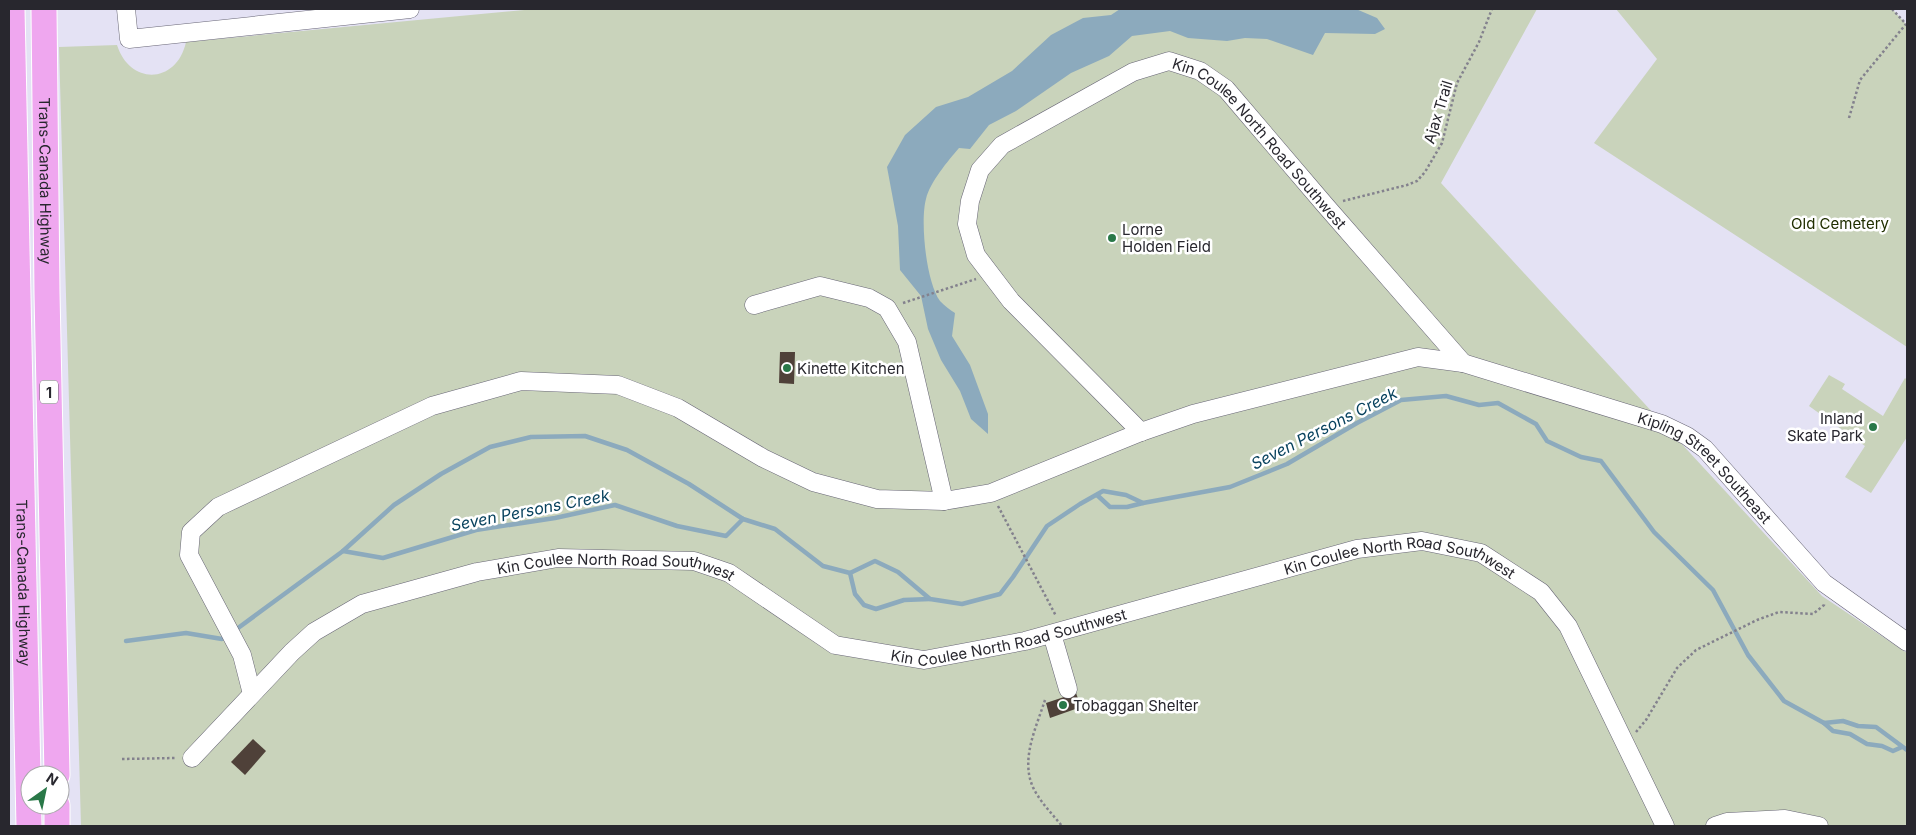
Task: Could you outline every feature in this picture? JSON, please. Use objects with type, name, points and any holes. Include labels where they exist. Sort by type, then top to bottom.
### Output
[{"type":"highway","name":"Trans-Canada Highway","points":[[12,9],[29,826]]},
{"type":"highway","name":"Trans-Canada Highway","points":[[44,9],[56,765]]},
{"type":"highway","points":[[9,198],[21,433]]},
{"type":"street","points":[[126,9],[129,39],[410,9]]},
{"type":"street","name":"Kin Coulee North Road Southwest","points":[[1141,432],[1011,301],[976,255],[967,224],[970,201],[980,170],[1005,144],[1133,72],[1169,61],[1200,71],[1226,90],[1432,330],[1463,362]]},
{"type":"street","points":[[754,304],[820,286],[869,298],[887,308],[907,342],[944,501]]},
{"type":"street","points":[[1418,357],[1432,330]]},
{"type":"street","points":[[252,694],[242,655],[189,555],[191,532],[218,507],[432,406],[522,381],[618,385],[678,408],[763,458],[813,482],[877,499],[944,501],[991,493],[1141,432],[1193,414],[1418,357],[1463,362]]},
{"type":"street","name":"Kipling Street Southeast","points":[[1463,362],[1662,424],[1687,436],[1704,449],[1824,584],[1907,642]]},
{"type":"street","name":"Kin Coulee North Road Southwest","points":[[192,758],[314,632],[362,604],[477,572],[558,558],[694,561],[729,573],[835,645],[924,660],[1025,641],[1357,549],[1422,540],[1481,553],[1541,592],[1568,626],[1665,826]]},
{"type":"street","points":[[1058,632],[1068,690]]},
{"type":"street","points":[[1714,826],[1727,822],[1785,819],[1820,826]]},
{"type":"path","name":"Ajax Trail","points":[[1348,200],[1418,181],[1425,172],[1439,149],[1447,126],[1457,84],[1479,42],[1492,9]]},
{"type":"path","points":[[1850,118],[1860,80],[1907,24],[1892,9]]},
{"type":"path","points":[[906,302],[990,274]]},
{"type":"path","points":[[991,493],[1037,580],[1058,632]]},
{"type":"path","points":[[1625,745],[1646,720],[1676,668],[1696,650],[1757,620],[1779,612],[1813,614],[1824,606],[1831,588]]},
{"type":"path","points":[[1045,700],[1029,751],[1027,764],[1029,778],[1037,795],[1062,826]]},
{"type":"path","points":[[122,759],[192,758]]},
{"type":"green space","points":[[535,9],[1537,9],[1441,183],[1822,596],[1907,653],[1907,826],[81,826],[59,47],[117,45],[123,58],[132,68],[142,73],[153,75],[164,72],[173,66],[181,56],[186,42]]},
{"type":"green space","name":"Old Cemetery","points":[[1616,9],[1892,9],[1907,25],[1907,347],[1594,143],[1657,59]]},
{"type":"green space","name":"Inland Skate Park","points":[[1829,375],[1845,384],[1842,389],[1883,416],[1905,378],[1907,380],[1907,437],[1871,493],[1845,477],[1865,446],[1809,406]]},
{"type":"water","points":[[1120,9],[1356,9],[1377,18],[1385,29],[1375,34],[1325,33],[1313,55],[1267,39],[1245,38],[1227,41],[1188,38],[1170,31],[1132,36],[1109,56],[1071,73],[1016,111],[989,125],[970,149],[959,148],[940,172],[928,192],[924,209],[924,236],[931,280],[940,301],[955,313],[952,336],[970,365],[988,414],[988,434],[971,419],[960,391],[941,360],[928,329],[921,296],[900,270],[898,226],[887,167],[905,135],[936,107],[968,97],[1012,71],[1051,35],[1083,18],[1111,15]]},
{"type":"building","name":"Kinette Kitchen","points":[[780,352],[795,352],[794,384],[779,383]]},
{"type":"building","name":"Tobaggan Shelter","points":[[1076,693],[1081,707],[1050,718],[1046,703]]},
{"type":"building","points":[[253,739],[266,751],[245,775],[231,762]]},
{"type":"waterway","name":"Seven Persons Creek","points":[[234,631],[343,551],[394,505],[441,474],[490,447],[531,437],[585,436],[627,450],[689,484],[743,519],[775,529],[823,566],[850,573],[875,561],[898,572],[930,599],[962,604],[1000,594],[1047,526],[1103,491],[1126,495],[1143,503],[1230,487],[1287,464],[1401,400],[1446,396],[1479,405],[1498,403],[1536,424],[1547,441],[1581,457],[1601,461],[1654,532],[1713,590],[1748,655],[1784,701],[1824,723],[1843,721],[1858,726],[1876,727],[1907,750]]},
{"type":"waterway","name":"Seven Persons Creek","points":[[1097,495],[1110,507],[1127,507],[1143,503]]},
{"type":"waterway","name":"Seven Persons Creek","points":[[343,551],[383,558],[476,530],[555,518],[615,505],[677,526],[726,536],[743,519]]},
{"type":"waterway","name":"Seven Persons Creek","points":[[850,573],[855,594],[864,605],[876,609],[904,600],[930,599]]},
{"type":"waterway","name":"Seven Persons Creek","points":[[126,641],[186,633],[222,639],[228,635]]},
{"type":"waterway","name":"Seven Persons Creek","points":[[1824,723],[1833,731],[1850,734],[1867,744],[1882,746],[1893,751],[1902,747]]},
{"type":"place","name":"Lorne Holden Field","points":[[1112,238]]},
{"type":"place","name":"Kinette Kitchen","points":[[787,368]]},
{"type":"place","name":"Inland Skate Park","points":[[1873,427]]},
{"type":"place","name":"Tobaggan Shelter","points":[[1063,705]]}]
